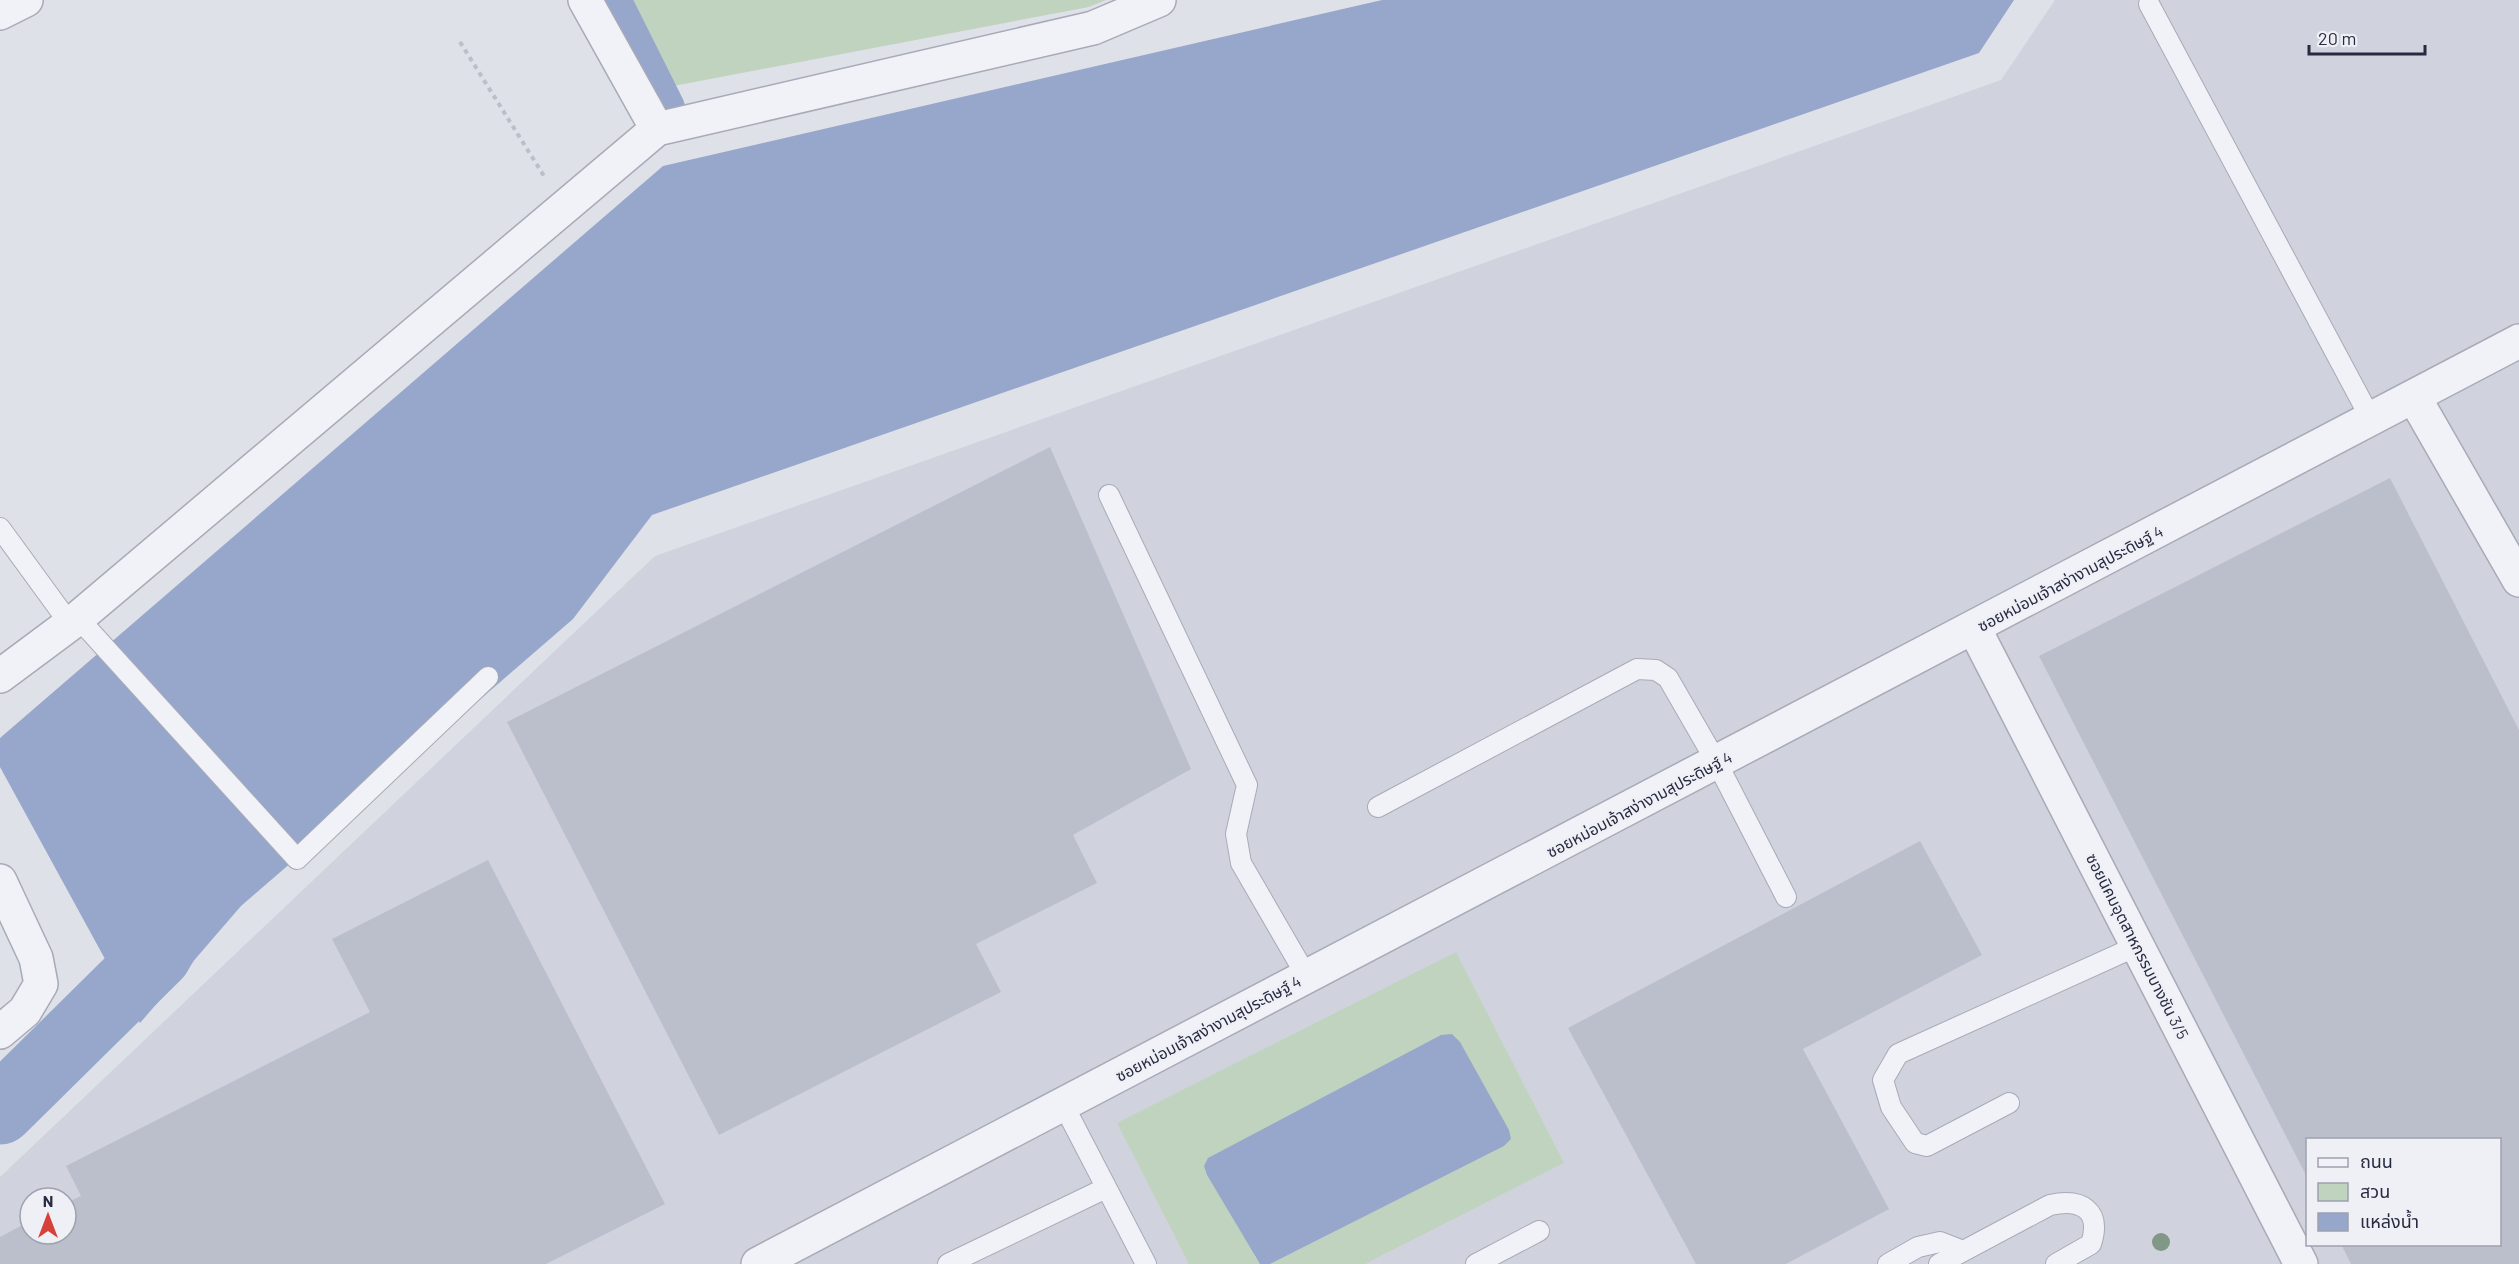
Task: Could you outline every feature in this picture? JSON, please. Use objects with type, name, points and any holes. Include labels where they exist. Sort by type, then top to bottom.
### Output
[{"type":"street","points":[[0,13],[26,0]]},
{"type":"street","points":[[585,0],[657,129]]},
{"type":"street","points":[[0,676],[74,621],[657,129],[1093,28],[1159,0]]},
{"type":"street","name":"ซอยหม่อมเจ้าสง่างามสุประดิษฐ์ 4","points":[[758,1264],[2519,341]]},
{"type":"street","points":[[2414,397],[2519,580]]},
{"type":"street","name":"ซอยนิคมอุตสาหกรรมบางชัน 3/5","points":[[1974,628],[2301,1264]]},
{"type":"street","points":[[0,881],[36,958],[41,984],[25,1011],[0,1032]]},
{"type":"lane","points":[[2149,4],[2371,419]]},
{"type":"lane","points":[[1109,495],[1247,785],[1236,834],[1241,863],[1307,977]]},
{"type":"lane","points":[[0,528],[74,621],[107,649],[297,859],[488,676]]},
{"type":"lane","points":[[1378,807],[1637,669],[1656,670],[1668,678],[1717,763],[1786,897]]},
{"type":"lane","points":[[2009,1103],[1927,1146],[1915,1143],[1890,1107],[1883,1080],[1898,1054],[2137,946]]},
{"type":"lane","points":[[1063,1104],[1146,1264]]},
{"type":"lane","points":[[948,1264],[1106,1188]]},
{"type":"lane","points":[[1939,1264],[2050,1205],[2067,1202],[2083,1207],[2092,1215],[2096,1228],[2091,1244],[2056,1264]]},
{"type":"lane","points":[[1476,1264],[1539,1231]]},
{"type":"lane","points":[[1888,1264],[1918,1247],[1940,1242],[1963,1251]]},
{"type":"path","points":[[459,42],[564,209]]},
{"type":"shaded area","points":[[2055,0],[2519,0],[2519,1264],[0,1264],[0,1177],[655,556],[2001,80]]},
{"type":"green space","points":[[602,0],[1106,0],[1089,7],[647,91]]},
{"type":"green space","points":[[1456,952],[1564,1163],[1365,1264],[1270,1264],[1504,1146],[1511,1139],[1254,1256],[1260,1264],[1189,1264],[1117,1123]]},
{"type":"water","points":[[1382,0],[2014,0],[1979,53],[652,515],[573,619],[241,906],[140,1023],[0,767],[0,738],[663,166]]},
{"type":"water","points":[[1452,1034],[1460,1042],[1509,1130],[1511,1139],[1504,1146],[1270,1264],[1260,1264],[1207,1175],[1204,1166],[1208,1158],[1441,1035]]},
{"type":"building","points":[[1050,447],[1191,769],[1073,835],[1097,883],[976,944],[1001,992],[719,1135],[507,722]]},
{"type":"building","points":[[2390,478],[2519,730],[2519,1264],[2351,1264],[2342,1246],[2501,1246],[2501,1138],[2306,1138],[2306,1175],[2039,656]]},
{"type":"building","points":[[1920,841],[1982,955],[1803,1049],[1889,1209],[1786,1264],[1696,1264],[1568,1028]]},
{"type":"building","points":[[488,860],[665,1204],[546,1264],[0,1264],[0,1237],[18,1227],[18,1246],[78,1246],[78,1197],[81,1196],[66,1166],[370,1012],[332,939]]},
{"type":"waterway","points":[[611,0],[665,108]]},
{"type":"waterway","points":[[0,1110],[157,955],[181,914]]}]
